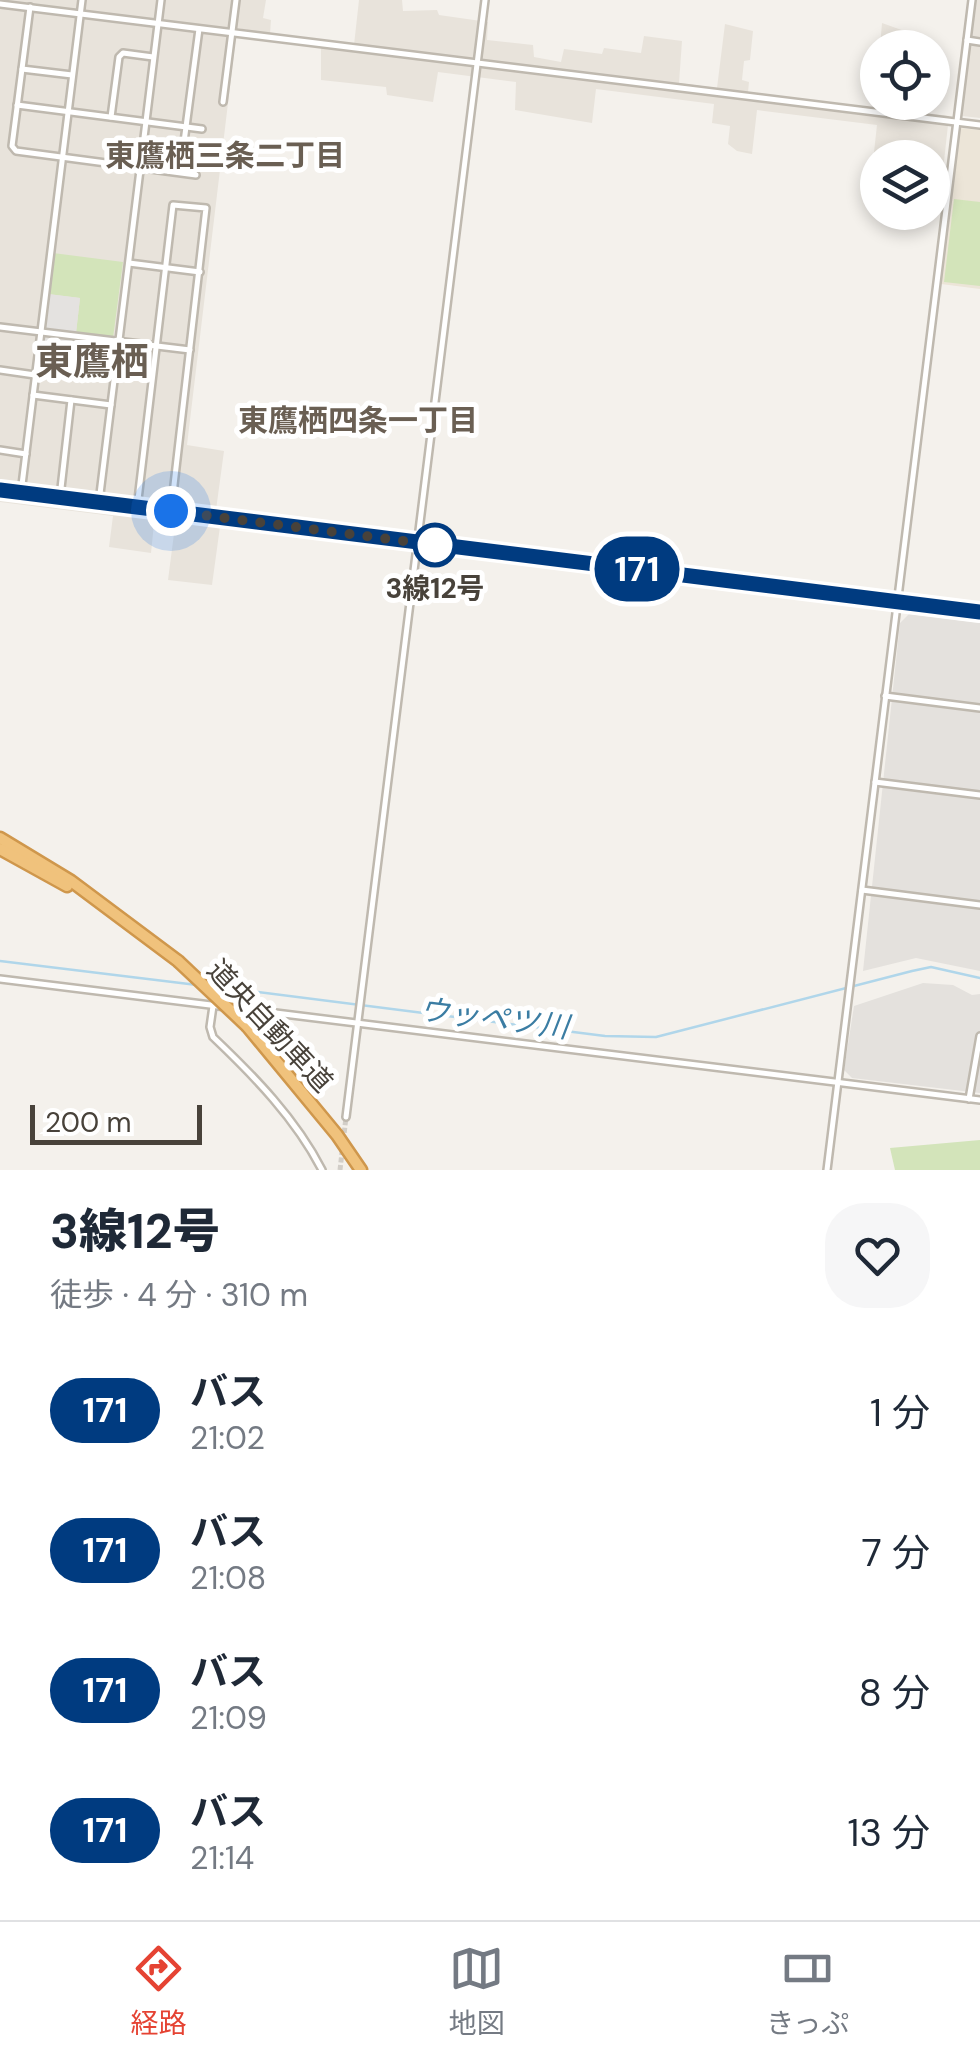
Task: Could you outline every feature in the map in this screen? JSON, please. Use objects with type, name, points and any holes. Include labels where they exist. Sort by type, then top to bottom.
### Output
[{"type":"highway","name":"道央自動車道","points":[[0,838],[71,881],[178,961],[247,1026],[337,1135],[360,1170]]},
{"type":"highway","name":"道央自動車道","points":[[0,849],[133,925]]},
{"type":"street","points":[[21,493],[82,0]]},
{"type":"street","points":[[99,502],[161,0]]},
{"type":"street","points":[[222,102],[236,0]]},
{"type":"street","points":[[346,1117],[485,0]]},
{"type":"street","points":[[827,1170],[972,0]]},
{"type":"street","points":[[0,4],[980,125]]},
{"type":"street","points":[[30,7],[12,146],[16,151],[196,175]]},
{"type":"street","points":[[180,172],[199,28]]},
{"type":"street","points":[[966,40],[980,42]]},
{"type":"street","points":[[111,117],[118,57],[123,53],[154,57]]},
{"type":"street","points":[[22,69],[72,75]]},
{"type":"street","points":[[17,105],[202,129]]},
{"type":"street","points":[[138,508],[173,205],[206,208],[171,511]]},
{"type":"street","points":[[129,262],[200,272]]},
{"type":"street","points":[[0,328],[190,350]]},
{"type":"street","points":[[0,370],[35,374]]},
{"type":"street","points":[[33,395],[111,405]]},
{"type":"street","points":[[60,497],[71,400]]},
{"type":"street","points":[[0,450],[26,454]]},
{"type":"street","points":[[0,490],[980,612]]},
{"type":"street","points":[[886,696],[980,708]]},
{"type":"street","points":[[875,782],[980,795]]},
{"type":"street","points":[[862,890],[980,904]]},
{"type":"street","points":[[0,979],[980,1100]]},
{"type":"street","points":[[213,1006],[213,1037],[287,1117],[322,1170]]},
{"type":"street","points":[[969,1099],[980,1036]]},
{"type":"shaded area","points":[[0,0],[266,0],[263,18],[271,20],[270,34],[237,28],[187,445],[224,451],[216,510],[222,512],[212,585],[168,580],[175,526],[154,524],[151,553],[109,547],[113,516],[0,502]]},
{"type":"shaded area","points":[[359,0],[402,0],[403,11],[437,10],[439,15],[488,22],[487,40],[533,45],[534,57],[561,62],[564,49],[602,54],[604,48],[641,53],[644,36],[682,41],[679,83],[717,88],[725,24],[753,31],[750,60],[744,61],[742,80],[749,82],[748,92],[860,106],[860,120],[949,120],[946,140],[875,140],[877,125],[757,110],[752,154],[728,144],[730,126],[712,123],[714,104],[596,89],[592,123],[515,110],[516,82],[438,72],[433,102],[387,95],[386,87],[321,80],[321,41],[354,45]]},
{"type":"shaded area","points":[[976,0],[980,0],[980,118],[962,116]]},
{"type":"shaded area","points":[[882,23],[902,30],[881,30]]},
{"type":"shaded area","points":[[960,128],[980,130],[980,289],[941,284]]},
{"type":"shaded area","points":[[48,294],[80,298],[76,333],[45,330]]},
{"type":"shaded area","points":[[44,337],[81,341],[78,366],[42,363]]},
{"type":"shaded area","points":[[909,614],[980,623],[980,971],[916,958],[863,971],[900,623]]},
{"type":"shaded area","points":[[923,983],[953,985],[972,995],[980,994],[980,1093],[852,1078],[844,1070],[854,1006]]},
{"type":"green space","points":[[954,199],[980,202],[980,286],[944,282]]},
{"type":"green space","points":[[53,253],[123,262],[113,338],[76,333],[80,298],[48,294]]},
{"type":"green space","points":[[980,1140],[980,1170],[895,1170],[890,1148]]},
{"type":"waterway","name":"ウッペツ川","points":[[0,961],[197,985]]},
{"type":"waterway","name":"ウッペツ川","points":[[210,986],[605,1036],[656,1037],[931,967],[980,978]]},
{"type":"tunnel","points":[[340,1170],[346,1117]]},
{"type":"bus line","name":"171","points":[[0,490],[980,612]]},
{"type":"place","name":"3線12号","points":[[435,545]]},
{"type":"district","name":"東鷹栖三条二丁目","points":[[225,155]]},
{"type":"district","name":"東鷹栖","points":[[92,362]]},
{"type":"district","name":"東鷹栖四条一丁目","points":[[358,420]]},
{"type":"route","points":[[171,511],[435,545]]}]
